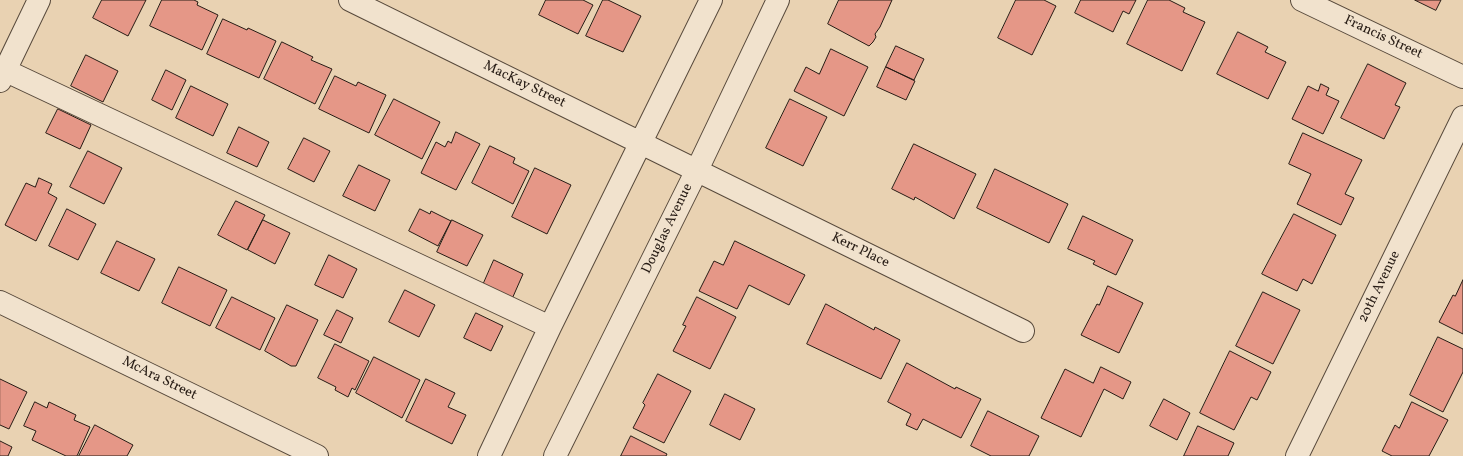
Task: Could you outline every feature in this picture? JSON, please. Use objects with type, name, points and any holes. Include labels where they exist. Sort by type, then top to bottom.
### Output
[{"type":"street","points":[[39,0],[2,73],[550,327]]},
{"type":"street","name":"MacKay Street","points":[[350,0],[697,170]]},
{"type":"street","points":[[489,456],[550,327],[711,0]]},
{"type":"street","name":"Douglas Avenue","points":[[555,456],[697,170],[778,0]]},
{"type":"street","name":"Francis Street","points":[[1302,0],[1463,77]]},
{"type":"street","name":"20th Avenue","points":[[1297,456],[1463,117]]},
{"type":"street","name":"Kerr Place","points":[[697,170],[1023,331]]},
{"type":"street","name":"McAra Street","points":[[0,302],[317,456]]},
{"type":"building","points":[[102,0],[146,0],[128,36],[93,18]]},
{"type":"building","points":[[162,0],[194,0],[198,2],[197,5],[218,15],[202,50],[150,26]]},
{"type":"building","points":[[546,0],[583,0],[593,5],[578,34],[539,15]]},
{"type":"building","points":[[603,0],[608,0],[641,16],[623,52],[586,36]]},
{"type":"building","points":[[839,0],[892,0],[880,27],[875,34],[876,37],[869,46],[828,24]]},
{"type":"building","points":[[1016,0],[1044,0],[1056,6],[1032,55],[998,38]]},
{"type":"building","points":[[1081,0],[1136,0],[1129,14],[1123,11],[1113,32],[1075,13]]},
{"type":"building","points":[[1148,0],[1169,0],[1185,8],[1183,12],[1205,22],[1182,71],[1127,44]]},
{"type":"building","points":[[1415,0],[1441,0],[1436,10]]},
{"type":"building","points":[[223,19],[247,30],[248,28],[276,41],[259,78],[207,54]]},
{"type":"building","points":[[1238,32],[1268,47],[1265,52],[1286,62],[1268,99],[1217,74]]},
{"type":"building","points":[[282,42],[313,57],[311,60],[332,69],[315,104],[264,79]]},
{"type":"building","points":[[896,46],[924,59],[914,80],[886,67]]},
{"type":"building","points":[[831,49],[868,67],[844,116],[794,91],[806,67],[819,74]]},
{"type":"building","points":[[86,55],[118,71],[103,102],[71,86]]},
{"type":"building","points":[[1368,64],[1406,83],[1395,105],[1400,107],[1384,139],[1341,118]]},
{"type":"building","points":[[886,67],[915,81],[906,100],[877,87]]},
{"type":"building","points":[[166,70],[186,80],[172,110],[152,100]]},
{"type":"building","points":[[335,76],[356,86],[358,82],[386,95],[369,133],[319,109]]},
{"type":"building","points":[[1321,84],[1329,88],[1326,95],[1339,101],[1323,134],[1292,119],[1308,86],[1318,91]]},
{"type":"building","points":[[191,86],[228,104],[213,136],[176,118]]},
{"type":"building","points":[[394,99],[440,122],[422,159],[375,135]]},
{"type":"building","points":[[790,99],[827,117],[803,166],[766,148]]},
{"type":"building","points":[[58,109],[91,125],[80,149],[46,133]]},
{"type":"building","points":[[239,127],[269,142],[257,167],[227,153]]},
{"type":"building","points":[[456,132],[480,144],[456,190],[421,173],[436,142],[445,147],[448,141],[451,143]]},
{"type":"building","points":[[1303,133],[1362,160],[1345,194],[1354,198],[1341,225],[1297,204],[1311,174],[1289,164]]},
{"type":"building","points":[[304,138],[330,151],[314,182],[288,169]]},
{"type":"building","points":[[914,144],[976,174],[954,219],[915,197],[914,200],[892,189]]},
{"type":"building","points":[[490,146],[515,158],[513,163],[529,171],[513,204],[472,183]]},
{"type":"building","points":[[88,151],[122,168],[104,204],[70,187]]},
{"type":"building","points":[[359,165],[390,180],[375,211],[343,196]]},
{"type":"building","points":[[535,168],[571,185],[547,234],[512,217]]},
{"type":"building","points":[[995,169],[1068,204],[1049,243],[977,208]]},
{"type":"building","points":[[39,178],[52,184],[48,193],[57,198],[36,241],[5,225],[26,183],[35,187]]},
{"type":"building","points":[[236,201],[265,215],[247,250],[218,235]]},
{"type":"building","points":[[67,209],[96,224],[78,260],[49,246]]},
{"type":"building","points":[[420,209],[430,214],[431,211],[451,221],[438,246],[409,231]]},
{"type":"building","points":[[1294,214],[1336,235],[1312,284],[1303,279],[1297,291],[1262,274]]},
{"type":"building","points":[[1083,216],[1133,240],[1116,275],[1093,264],[1095,261],[1068,249]]},
{"type":"building","points":[[263,220],[290,233],[275,264],[248,250]]},
{"type":"building","points":[[452,220],[483,235],[467,266],[437,252]]},
{"type":"building","points":[[117,241],[155,259],[139,291],[101,273]]},
{"type":"building","points":[[735,241],[805,275],[789,305],[749,285],[737,309],[699,291],[714,261],[723,265]]},
{"type":"building","points":[[329,255],[357,269],[343,298],[315,285]]},
{"type":"building","points":[[494,260],[523,274],[512,299],[483,285]]},
{"type":"building","points":[[179,267],[227,290],[210,326],[162,303]]},
{"type":"building","points":[[1463,280],[1463,334],[1439,322],[1453,295],[1455,296]]},
{"type":"building","points":[[1108,286],[1143,303],[1119,353],[1081,335],[1097,304],[1099,305]]},
{"type":"building","points":[[405,290],[435,305],[419,337],[389,322]]},
{"type":"building","points":[[1263,292],[1300,310],[1273,364],[1236,346]]},
{"type":"building","points":[[232,297],[275,318],[260,350],[216,328]]},
{"type":"building","points":[[697,297],[736,317],[710,369],[673,351],[686,326],[683,325]]},
{"type":"building","points":[[826,304],[874,330],[875,327],[900,340],[881,379],[807,344]]},
{"type":"building","points":[[287,305],[318,320],[296,366],[291,366],[265,351]]},
{"type":"building","points":[[337,310],[353,318],[341,343],[324,335]]},
{"type":"building","points":[[476,313],[503,326],[491,351],[464,338]]},
{"type":"building","points":[[1438,337],[1463,349],[1463,372],[1443,412],[1410,395]]},
{"type":"building","points":[[335,344],[369,361],[355,390],[352,388],[348,397],[335,390],[336,387],[318,378]]},
{"type":"building","points":[[1230,351],[1271,372],[1257,400],[1251,397],[1234,430],[1200,413]]},
{"type":"building","points":[[374,357],[420,380],[402,418],[356,393]]},
{"type":"building","points":[[907,363],[955,389],[956,387],[981,399],[961,438],[923,419],[917,430],[906,425],[911,414],[888,402]]},
{"type":"building","points":[[1101,367],[1131,382],[1123,399],[1104,389],[1081,437],[1041,418],[1065,369],[1093,383]]},
{"type":"building","points":[[658,374],[691,391],[664,443],[633,428],[645,405],[643,403]]},
{"type":"building","points":[[0,379],[27,392],[9,429],[0,425]]},
{"type":"building","points":[[426,379],[455,393],[448,407],[466,415],[452,444],[406,421]]},
{"type":"building","points":[[725,394],[755,409],[740,440],[710,425]]},
{"type":"building","points":[[1164,399],[1190,413],[1177,440],[1150,426]]},
{"type":"building","points":[[35,402],[47,408],[49,402],[76,415],[74,420],[90,427],[77,456],[66,456],[32,440],[36,431],[24,426]]},
{"type":"building","points":[[1412,402],[1448,420],[1429,456],[1392,456],[1382,451],[1395,425],[1399,428]]},
{"type":"building","points":[[988,411],[1039,436],[1029,456],[991,456],[971,446]]},
{"type":"building","points":[[95,425],[133,445],[127,456],[79,456]]},
{"type":"building","points":[[1198,426],[1234,443],[1228,456],[1184,456]]},
{"type":"building","points":[[631,436],[667,454],[666,456],[621,456]]},
{"type":"building","points":[[0,441],[12,447],[8,456],[0,456]]}]
